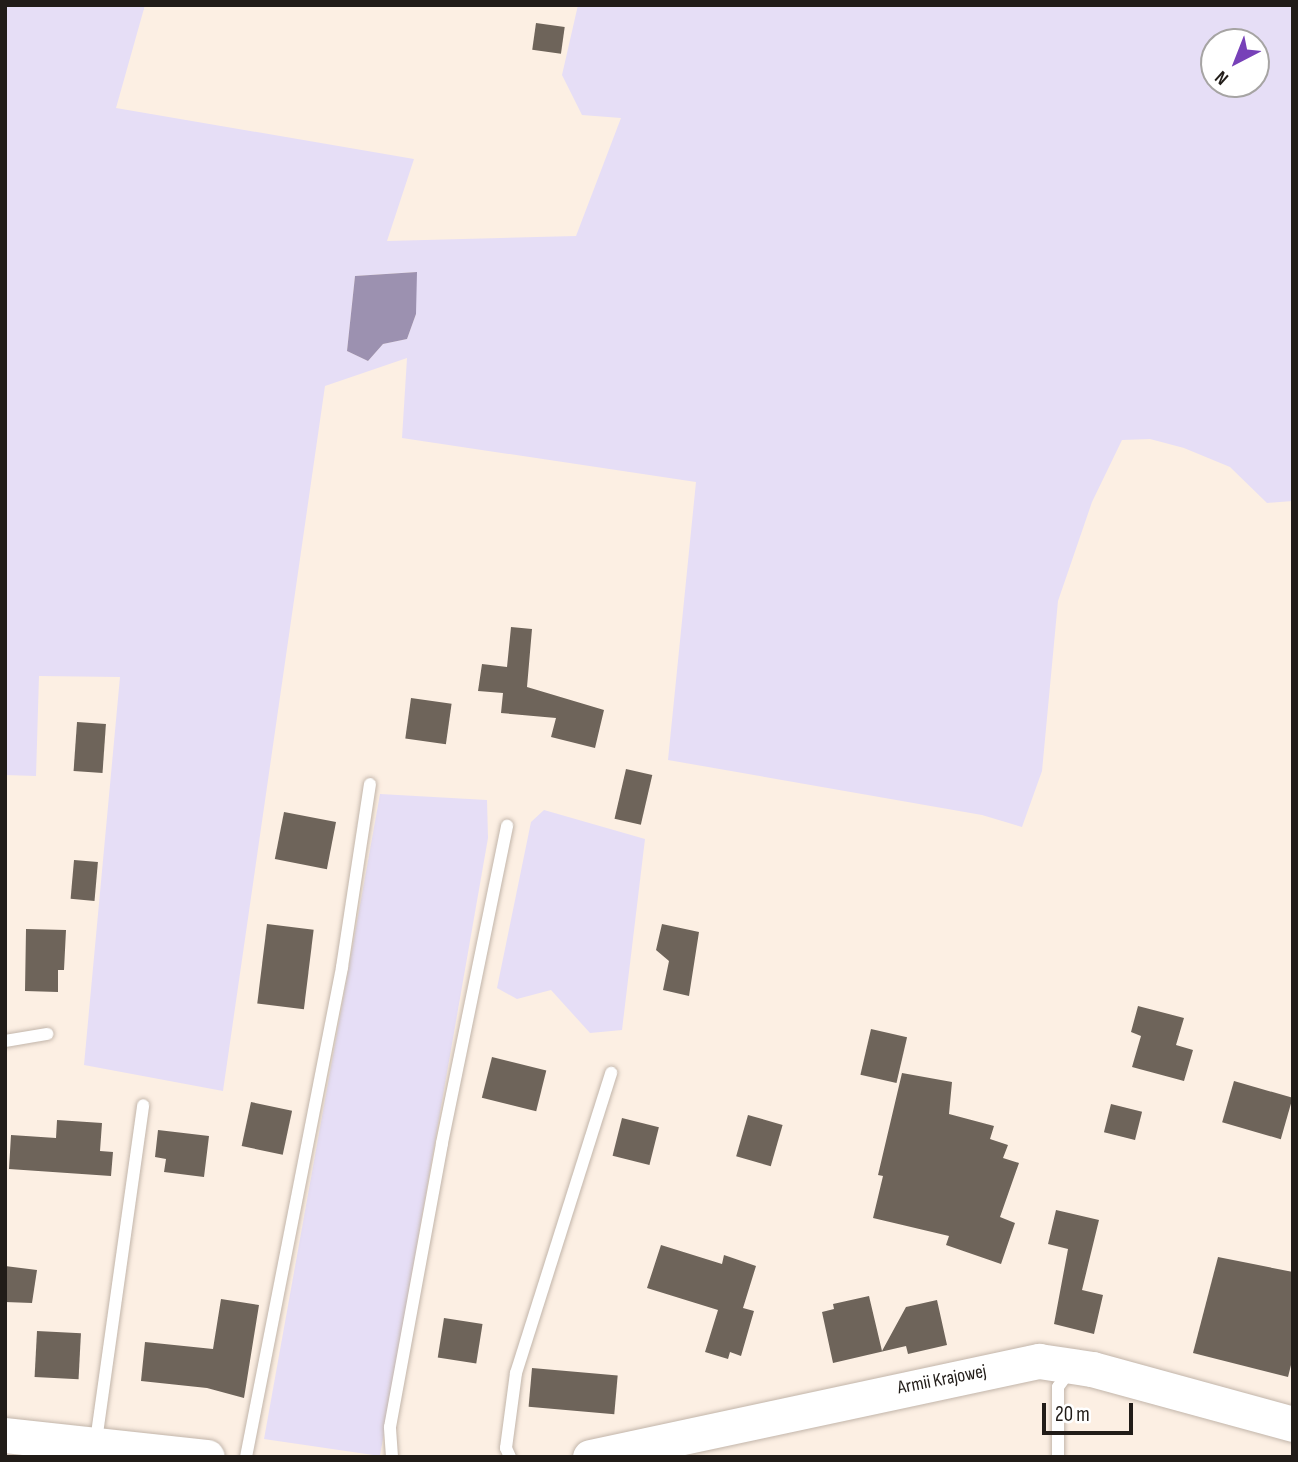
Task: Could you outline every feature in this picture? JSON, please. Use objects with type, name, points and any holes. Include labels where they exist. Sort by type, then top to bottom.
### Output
[{"type":"street","name":"Armii Krajowej","points":[[590,1457],[1039,1360],[1073,1366],[1293,1424]]},
{"type":"street","points":[[5,1435],[111,1450],[207,1457]]},
{"type":"lane","points":[[246,1457],[342,967],[370,784]]},
{"type":"lane","points":[[392,1457],[390,1427],[442,1143],[507,826]]},
{"type":"lane","points":[[5,1041],[47,1034]]},
{"type":"lane","points":[[510,1457],[506,1448],[516,1373],[611,1073]]},
{"type":"lane","points":[[111,1450],[143,1105]]},
{"type":"lane","points":[[1058,1457],[1058,1387],[1073,1366]]},
{"type":"shaded area","points":[[5,5],[145,5],[116,108],[414,159],[387,241],[576,236],[621,118],[582,115],[562,75],[578,5],[1293,5],[1293,501],[1267,503],[1230,467],[1184,448],[1150,439],[1122,440],[1092,502],[1058,601],[1042,771],[1022,827],[982,815],[668,760],[696,482],[402,438],[407,358],[325,386],[223,1091],[84,1065],[120,677],[39,676],[36,776],[5,775]],"holes":[[[416,272],[416,314],[407,339],[383,344],[368,361],[347,351],[355,276]]]},
{"type":"shaded area","points":[[417,272],[416,314],[407,339],[383,344],[368,361],[347,351],[355,276]]},
{"type":"shaded area","points":[[380,794],[487,800],[488,838],[380,1456],[264,1439]]},
{"type":"shaded area","points":[[544,810],[645,839],[622,1030],[590,1033],[551,990],[517,999],[497,988],[531,822]]},
{"type":"building","points":[[536,23],[565,27],[561,54],[532,50]]},
{"type":"building","points":[[511,627],[532,629],[527,687],[604,710],[595,748],[551,737],[556,718],[501,713],[503,693],[478,691],[482,664],[507,667]]},
{"type":"building","points":[[411,698],[452,704],[446,744],[405,739]]},
{"type":"building","points":[[77,722],[106,724],[103,773],[74,771]]},
{"type":"building","points":[[626,769],[652,775],[641,825],[615,819]]},
{"type":"building","points":[[284,812],[336,822],[327,869],[275,859]]},
{"type":"building","points":[[74,860],[98,862],[95,901],[71,899]]},
{"type":"building","points":[[267,924],[314,930],[304,1009],[257,1003]]},
{"type":"building","points":[[662,924],[699,932],[689,996],[663,990],[669,961],[656,950]]},
{"type":"building","points":[[26,929],[66,930],[64,970],[58,970],[58,992],[25,991]]},
{"type":"building","points":[[1138,1006],[1184,1018],[1176,1045],[1193,1050],[1184,1081],[1132,1067],[1141,1036],[1131,1032]]},
{"type":"building","points":[[871,1029],[907,1037],[896,1083],[860,1075]]},
{"type":"building","points":[[492,1057],[546,1071],[536,1111],[482,1098]]},
{"type":"building","points":[[902,1073],[952,1082],[949,1114],[994,1126],[990,1139],[1008,1145],[1003,1158],[1019,1163],[1000,1217],[1015,1223],[1001,1264],[946,1245],[949,1236],[873,1218],[883,1176],[878,1175]]},
{"type":"building","points":[[1234,1081],[1293,1098],[1281,1139],[1222,1122]]},
{"type":"building","points":[[251,1102],[292,1111],[283,1155],[242,1146]]},
{"type":"building","points":[[1111,1104],[1142,1112],[1135,1140],[1104,1132]]},
{"type":"building","points":[[748,1115],[783,1125],[771,1166],[736,1156]]},
{"type":"building","points":[[622,1118],[659,1127],[649,1165],[613,1156]]},
{"type":"building","points":[[57,1120],[102,1123],[100,1151],[113,1152],[111,1176],[9,1169],[11,1135],[56,1138]]},
{"type":"building","points":[[158,1130],[209,1136],[204,1177],[164,1172],[166,1159],[155,1157]]},
{"type":"building","points":[[1056,1210],[1099,1220],[1082,1290],[1103,1295],[1094,1334],[1054,1324],[1068,1249],[1048,1244]]},
{"type":"building","points":[[661,1245],[722,1264],[724,1255],[756,1266],[743,1308],[754,1311],[741,1356],[730,1352],[728,1359],[705,1352],[718,1310],[647,1288]]},
{"type":"building","points":[[1218,1257],[1293,1272],[1293,1357],[1288,1377],[1193,1353]]},
{"type":"building","points":[[5,1266],[37,1270],[32,1303],[5,1302]]},
{"type":"building","points":[[869,1296],[882,1351],[906,1307],[937,1300],[947,1345],[908,1354],[906,1346],[833,1363],[822,1312],[834,1309],[833,1304]]},
{"type":"building","points":[[221,1299],[259,1305],[244,1398],[207,1388],[141,1381],[145,1342],[213,1349]]},
{"type":"building","points":[[444,1318],[483,1324],[476,1364],[438,1358]]},
{"type":"building","points":[[37,1331],[81,1333],[79,1379],[35,1377]]},
{"type":"building","points":[[532,1368],[618,1375],[614,1414],[529,1407]]}]
